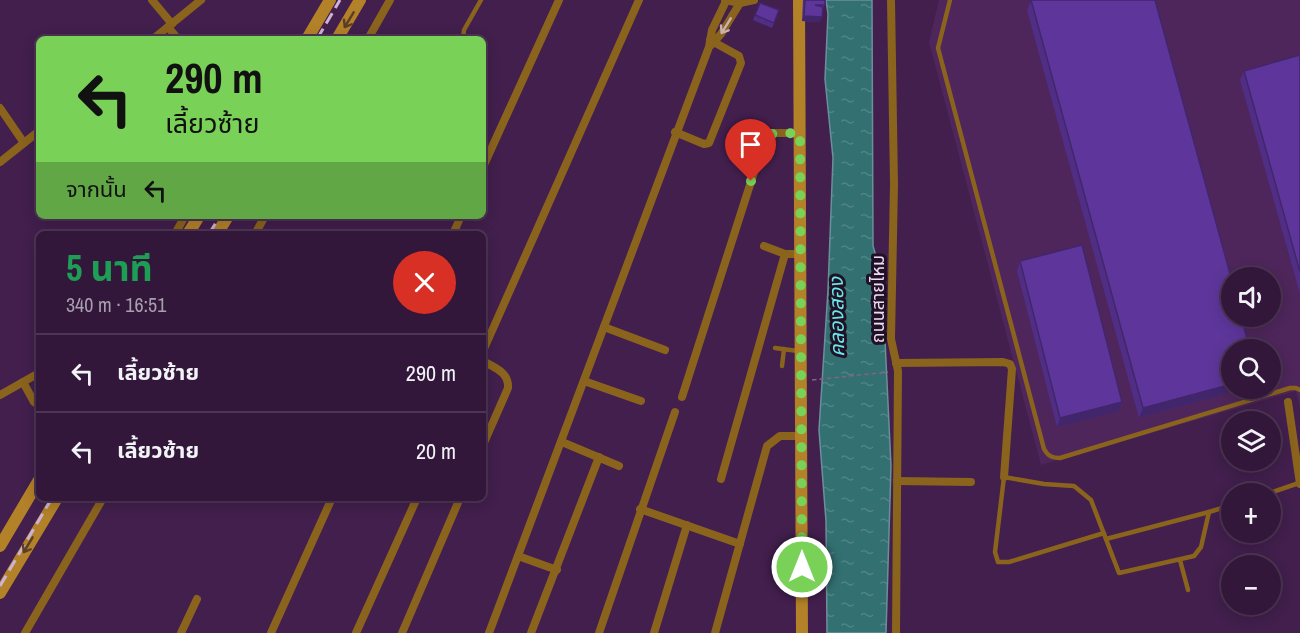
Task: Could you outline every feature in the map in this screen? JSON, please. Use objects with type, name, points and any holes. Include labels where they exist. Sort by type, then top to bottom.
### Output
[{"type":"street","points":[[153,0],[176,36]]},
{"type":"street","points":[[157,36],[201,0]]},
{"type":"street","points":[[309,36],[330,0]]},
{"type":"street","points":[[339,36],[360,0]]},
{"type":"street","points":[[370,36],[390,0]]},
{"type":"street","points":[[486,160],[559,0]]},
{"type":"street","points":[[486,344],[639,0]]},
{"type":"street","points":[[489,633],[675,132],[711,43],[712,30],[726,0],[740,3],[754,0]]},
{"type":"street","points":[[798,0],[802,633]]},
{"type":"street","name":"ถนนสายไหม","points":[[891,0],[894,184],[891,339],[898,371],[896,633]]},
{"type":"street","points":[[711,43],[722,34],[740,3]]},
{"type":"street","points":[[675,132],[704,144],[711,141],[741,63],[739,56],[711,43]]},
{"type":"street","points":[[0,108],[24,143]]},
{"type":"street","points":[[0,162],[36,133]]},
{"type":"street","points":[[682,397],[765,138],[770,134],[800,133]]},
{"type":"street","points":[[764,246],[785,254],[800,254]]},
{"type":"street","points":[[721,479],[785,254]]},
{"type":"street","points":[[604,327],[665,350]]},
{"type":"street","points":[[896,363],[1003,362],[1010,364],[1012,369],[1004,477]]},
{"type":"street","points":[[486,363],[504,373],[508,380],[507,388],[486,438]]},
{"type":"street","points":[[0,395],[36,375]]},
{"type":"street","points":[[584,381],[640,401]]},
{"type":"street","points":[[23,382],[36,403]]},
{"type":"street","points":[[1288,402],[1300,484]]},
{"type":"street","points":[[599,633],[675,412]]},
{"type":"street","points":[[715,633],[766,446],[780,436],[801,436]]},
{"type":"street","points":[[562,441],[619,466]]},
{"type":"street","points":[[531,633],[557,570],[598,457]]},
{"type":"street","points":[[897,481],[971,482]]},
{"type":"street","points":[[0,546],[36,485]]},
{"type":"street","points":[[0,593],[55,501]]},
{"type":"street","points":[[25,633],[101,501]]},
{"type":"street","points":[[271,633],[332,501]]},
{"type":"street","points":[[356,633],[416,501]]},
{"type":"street","points":[[402,633],[459,501]]},
{"type":"street","points":[[640,509],[740,543]]},
{"type":"street","points":[[654,633],[687,525]]},
{"type":"street","points":[[518,556],[557,570]]},
{"type":"street","points":[[181,633],[197,599]]},
{"type":"lane","points":[[463,36],[464,30],[481,0]]},
{"type":"lane","points":[[950,0],[938,48],[1047,454],[1060,458],[1290,388],[1300,390]]},
{"type":"lane","points":[[776,348],[801,351]]},
{"type":"lane","points":[[782,366],[784,349]]},
{"type":"lane","points":[[1209,512],[1201,547],[1194,556],[1119,573],[1105,536],[1091,500],[1074,486],[1044,484],[1004,477],[995,552],[998,562],[1009,562],[1105,536],[1221,508]]},
{"type":"lane","points":[[1281,490],[1300,484]]},
{"type":"lane","points":[[1180,560],[1188,590]]},
{"type":"path","points":[[811,381],[891,371]]},
{"type":"shaded area","points":[[939,0],[1300,0],[1300,407],[1296,391],[1281,395],[1281,339],[1221,339],[1221,399],[1268,399],[1041,465],[929,42]]},
{"type":"water","name":"คลองสอง","points":[[826,0],[872,0],[873,246],[882,277],[891,466],[886,633],[827,633],[826,521],[819,430],[833,158],[825,79],[828,14]]},
{"type":"building","points":[[805,0],[825,0],[825,5],[815,5],[823,7],[822,17],[804,16]]},
{"type":"building","points":[[1031,0],[1155,0],[1228,267],[1221,267],[1221,327],[1244,327],[1247,339],[1221,339],[1221,387],[1143,408]]},
{"type":"building","points":[[760,3],[779,10],[774,23],[755,15]]},
{"type":"building","points":[[1300,55],[1300,272],[1244,71]]},
{"type":"building","points":[[1082,245],[1122,402],[1060,418],[1020,261]]},
{"type":"railway","points":[[319,36],[340,0]]},
{"type":"railway","points":[[211,231],[218,219]]},
{"type":"railway","points":[[0,586],[50,501]]},
{"type":"route","points":[[751,181],[765,138],[777,133],[800,133],[802,567]]}]
